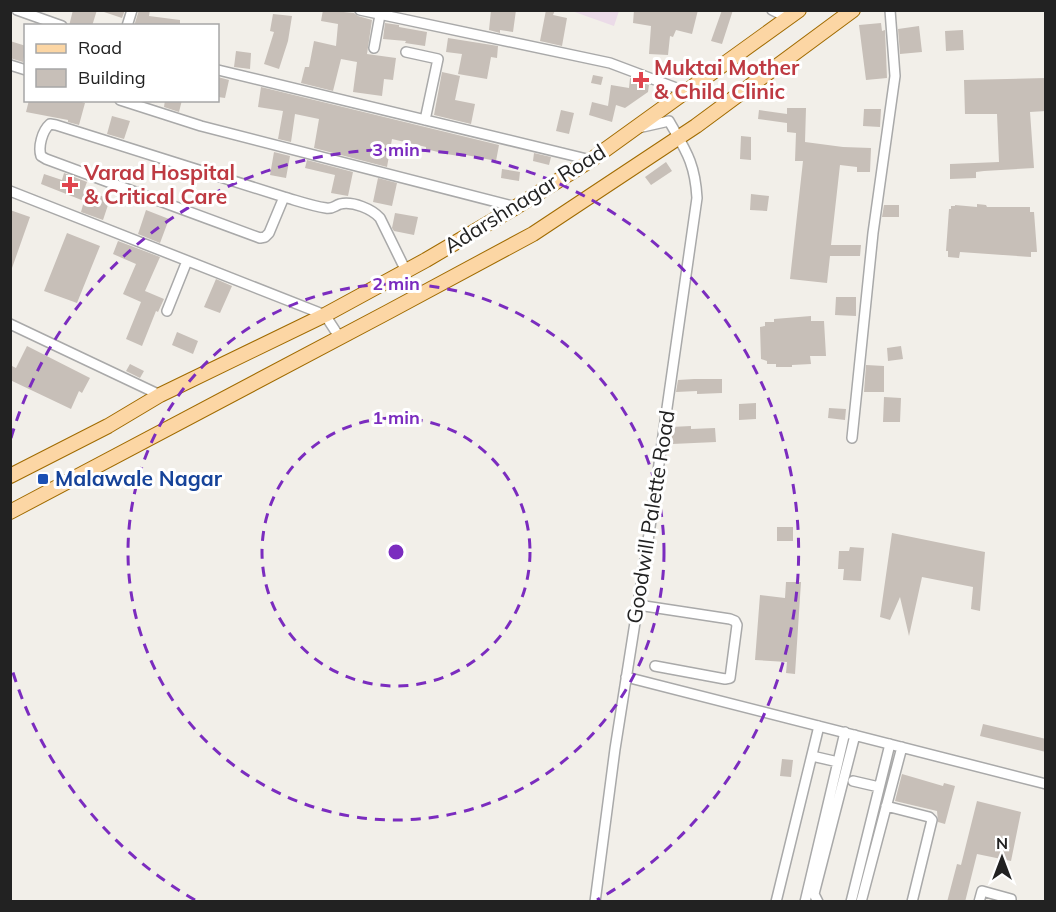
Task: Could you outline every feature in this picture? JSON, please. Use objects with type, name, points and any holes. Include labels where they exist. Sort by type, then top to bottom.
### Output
[{"type":"main road","name":"Adarshnagar Road","points":[[10,512],[532,234],[696,126],[854,10]]},
{"type":"main road","name":"Adarshnagar Road","points":[[11,476],[108,426],[160,395],[325,315],[516,207],[591,160],[794,14]]},
{"type":"street","points":[[17,10],[56,24]]},
{"type":"street","points":[[360,10],[610,63],[687,92]]},
{"type":"street","points":[[772,10],[794,14]]},
{"type":"street","points":[[852,438],[873,233],[895,76],[890,10]]},
{"type":"street","points":[[374,48],[380,15]]},
{"type":"street","points":[[406,51],[438,60],[425,120]]},
{"type":"street","points":[[219,70],[591,160]]},
{"type":"street","points":[[126,102],[212,129],[516,207]]},
{"type":"street","points":[[632,130],[669,121],[678,137]]},
{"type":"street","points":[[284,197],[269,233],[260,238],[46,159],[39,151],[45,129],[50,124],[56,125],[324,208],[348,204],[374,211],[380,218],[406,271]]},
{"type":"street","name":"Goodwill Palette Road","points":[[595,902],[697,198],[694,170],[687,150],[678,137]]},
{"type":"street","points":[[10,191],[325,315],[340,338]]},
{"type":"street","points":[[167,311],[187,261]]},
{"type":"street","points":[[10,324],[160,395]]},
{"type":"street","points":[[638,604],[735,621],[730,678],[655,666]]},
{"type":"street","points":[[626,677],[1046,784]]},
{"type":"street","points":[[776,902],[819,726]]},
{"type":"street","points":[[805,902],[838,762],[850,734]]},
{"type":"street","points":[[818,902],[814,894],[850,734]]},
{"type":"street","points":[[851,902],[890,744]]},
{"type":"street","points":[[861,902],[902,747]]},
{"type":"street","points":[[812,756],[838,762]]},
{"type":"street","points":[[853,780],[879,787]]},
{"type":"street","points":[[886,807],[929,817],[932,820],[912,902]]},
{"type":"street","points":[[979,902],[982,891],[1011,899],[1011,902]]},
{"type":"shaded area","points":[[569,10],[619,10],[619,11],[614,26]]},
{"type":"building","points":[[73,10],[97,10],[93,24],[70,24]]},
{"type":"building","points":[[104,10],[125,10],[122,18],[104,12]]},
{"type":"building","points":[[139,10],[150,10],[149,16],[180,20],[180,24],[135,24]]},
{"type":"building","points":[[323,10],[354,13],[372,20],[367,54],[396,58],[393,80],[384,79],[382,96],[353,92],[357,62],[341,59],[333,91],[301,83],[305,67],[309,67],[314,41],[336,46],[338,24],[321,21]]},
{"type":"building","points":[[491,10],[516,10],[513,32],[500,30],[500,33],[489,30]]},
{"type":"building","points":[[546,10],[555,10],[553,15],[567,18],[562,46],[540,41]]},
{"type":"building","points":[[634,10],[698,10],[692,34],[676,30],[673,37],[670,36],[668,55],[649,54],[651,26],[633,23]]},
{"type":"building","points":[[722,10],[733,10],[722,44],[711,41]]},
{"type":"building","points":[[273,14],[292,16],[288,41],[279,69],[264,64],[274,32],[270,31]]},
{"type":"building","points":[[385,23],[427,32],[425,46],[405,43],[406,41],[383,39]]},
{"type":"building","points":[[881,23],[882,31],[885,30],[887,78],[866,80],[859,25]]},
{"type":"building","points":[[919,26],[922,52],[900,54],[898,29]]},
{"type":"building","points":[[963,30],[964,50],[946,51],[945,31]]},
{"type":"building","points":[[448,38],[498,46],[497,58],[491,57],[487,79],[458,74],[462,54],[446,52]]},
{"type":"building","points":[[10,41],[24,45],[23,62],[10,58]]},
{"type":"building","points":[[236,51],[251,53],[250,69],[234,67]]},
{"type":"building","points":[[442,72],[460,76],[455,100],[475,104],[471,124],[434,115]]},
{"type":"building","points":[[593,75],[603,77],[601,85],[591,83]]},
{"type":"building","points":[[219,77],[229,80],[225,98],[219,97]]},
{"type":"building","points":[[630,78],[649,85],[648,92],[625,108],[616,105],[612,122],[589,115],[592,102],[608,106],[611,85],[629,88]]},
{"type":"building","points":[[1046,78],[1046,111],[1030,112],[1034,168],[976,172],[976,178],[950,179],[950,164],[999,162],[997,114],[965,114],[964,80]]},
{"type":"building","points":[[261,87],[499,145],[496,161],[446,154],[392,139],[387,167],[314,148],[319,119],[295,114],[291,142],[278,139],[283,111],[258,107]]},
{"type":"building","points":[[28,102],[85,103],[79,125],[68,122],[68,120],[26,112]]},
{"type":"building","points":[[165,102],[182,102],[179,112],[164,107]]},
{"type":"building","points":[[787,108],[806,108],[805,142],[871,148],[870,172],[857,172],[857,167],[840,165],[831,245],[861,245],[860,256],[830,256],[827,283],[790,279],[803,161],[795,161],[796,133],[787,132],[787,123],[758,119],[759,110],[787,114]]},
{"type":"building","points":[[864,109],[881,109],[880,127],[863,126]]},
{"type":"building","points":[[561,110],[574,113],[569,134],[556,131]]},
{"type":"building","points":[[112,116],[130,121],[124,139],[107,134]]},
{"type":"building","points":[[741,136],[751,137],[751,160],[740,159]]},
{"type":"building","points":[[274,152],[290,156],[286,178],[270,175]]},
{"type":"building","points":[[534,153],[551,157],[549,165],[533,161]]},
{"type":"building","points":[[307,160],[353,172],[348,196],[331,193],[335,175],[305,168]]},
{"type":"building","points":[[666,162],[672,171],[651,185],[645,177]]},
{"type":"building","points":[[502,169],[520,172],[519,181],[501,178]]},
{"type":"building","points":[[64,173],[87,182],[84,190],[110,199],[103,220],[81,212],[84,201],[41,184],[44,174],[62,180]]},
{"type":"building","points":[[378,178],[397,183],[392,206],[373,202]]},
{"type":"building","points":[[751,194],[769,196],[767,211],[750,210]]},
{"type":"building","points":[[977,204],[987,207],[1030,207],[1030,212],[1034,212],[1037,252],[1031,252],[1031,257],[960,252],[959,258],[948,257],[948,251],[946,251],[949,209],[955,205],[977,207]]},
{"type":"building","points":[[884,205],[899,205],[899,217],[882,217]]},
{"type":"building","points":[[10,210],[30,217],[12,268],[10,268]]},
{"type":"building","points":[[146,210],[169,219],[160,243],[138,234]]},
{"type":"building","points":[[395,213],[418,217],[414,235],[394,231],[392,228]]},
{"type":"building","points":[[67,233],[100,246],[77,303],[44,291]]},
{"type":"building","points":[[118,241],[160,257],[145,291],[164,299],[158,312],[156,311],[142,346],[126,339],[141,302],[123,294],[136,264],[113,254]]},
{"type":"building","points":[[216,279],[232,286],[220,313],[204,307]]},
{"type":"building","points":[[836,297],[856,297],[856,316],[835,315]]},
{"type":"building","points":[[811,316],[811,321],[824,321],[826,356],[810,356],[811,364],[792,365],[792,367],[776,367],[776,364],[767,364],[767,361],[761,359],[760,327],[765,326],[765,322],[774,322],[774,319]]},
{"type":"building","points":[[177,332],[198,341],[193,354],[172,345]]},
{"type":"building","points":[[27,346],[90,378],[82,393],[79,391],[71,409],[10,380],[10,365],[16,368]]},
{"type":"building","points":[[901,346],[903,359],[888,361],[887,348]]},
{"type":"building","points":[[130,364],[144,371],[140,378],[126,371]]},
{"type":"building","points":[[866,365],[884,366],[884,392],[864,392]]},
{"type":"building","points":[[722,379],[722,393],[676,392],[678,380]]},
{"type":"building","points":[[884,397],[901,398],[900,422],[883,422]]},
{"type":"building","points":[[756,403],[756,419],[739,420],[739,404]]},
{"type":"building","points":[[829,408],[846,409],[845,420],[828,418]]},
{"type":"building","points":[[691,426],[691,429],[715,428],[716,442],[672,444],[671,427]]},
{"type":"building","points":[[777,527],[793,527],[793,541],[777,541]]},
{"type":"building","points":[[892,533],[985,552],[980,611],[971,609],[973,587],[922,577],[909,636],[900,597],[890,620],[880,617]]},
{"type":"building","points":[[850,547],[864,548],[861,581],[843,580],[844,569],[838,569],[839,551],[849,551]]},
{"type":"building","points":[[786,582],[801,582],[795,674],[786,673],[787,662],[755,660],[760,595],[785,598]]},
{"type":"building","points":[[983,724],[1046,739],[1046,752],[980,736]]},
{"type":"building","points":[[782,759],[793,760],[791,777],[780,776]]},
{"type":"building","points":[[902,774],[943,786],[944,783],[955,786],[945,824],[938,822],[937,811],[895,801]]},
{"type":"building","points":[[977,801],[1021,812],[1011,861],[977,854],[965,902],[947,902],[957,864],[961,865]]},
{"type":"place","name":"Muktai Mother & Child Clinic","points":[[641,80]]},
{"type":"place","name":"Varad Hospital & Critical Care","points":[[70,185]]},
{"type":"place","name":"Malawale Nagar","points":[[43,479]]}]
